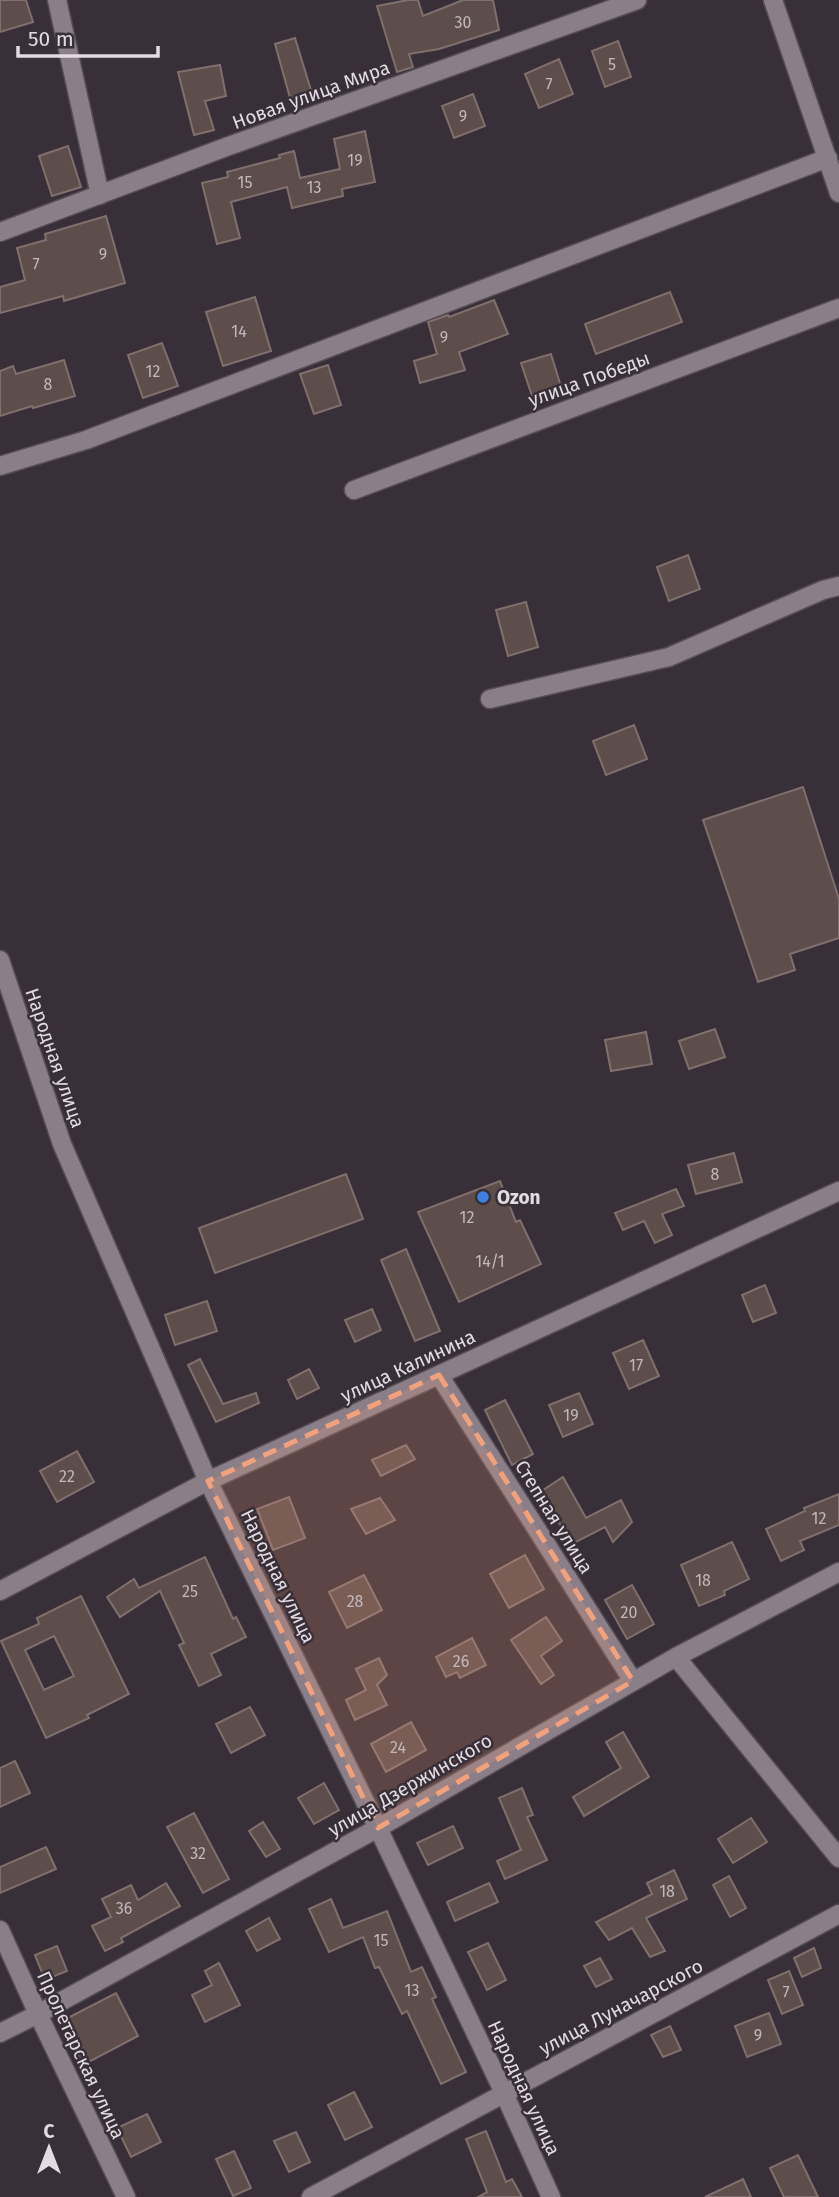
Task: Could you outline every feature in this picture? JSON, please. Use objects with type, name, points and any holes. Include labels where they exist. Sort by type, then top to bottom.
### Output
[{"type":"street","points":[[57,0],[100,195]]},
{"type":"street","name":"Новая улица Мира","points":[[0,232],[226,147],[637,0]]},
{"type":"street","points":[[773,0],[837,182]]},
{"type":"street","points":[[0,466],[86,440],[828,158]]},
{"type":"street","name":"улица Победы","points":[[354,490],[839,308]]},
{"type":"street","points":[[490,698],[669,657],[823,590],[839,586]]},
{"type":"street","name":"Народная улица","points":[[0,960],[62,1144],[208,1481],[378,1828],[551,2197]]},
{"type":"street","name":"улица Калинина","points":[[0,1591],[208,1481],[839,1191]]},
{"type":"street","name":"Степная улица","points":[[439,1375],[633,1681]]},
{"type":"street","name":"улица Дзержинского","points":[[0,2033],[378,1828],[676,1657],[839,1572]]},
{"type":"street","points":[[676,1657],[839,1858]]},
{"type":"street","name":"улица Луначарского","points":[[312,2197],[839,1914]]},
{"type":"street","name":"Пролетарская улица","points":[[0,1930],[126,2197]]},
{"type":"highlighted area","points":[[439,1375],[633,1681],[378,1828],[208,1481]]},
{"type":"building","points":[[0,0],[26,0],[33,22],[0,32]]},
{"type":"building","points":[[418,0],[423,16],[463,0],[493,0],[499,30],[439,49],[409,54],[413,67],[397,72],[377,6]]},
{"type":"building","points":[[295,38],[314,100],[292,105],[275,44]]},
{"type":"building","points":[[618,41],[631,77],[605,87],[592,51]]},
{"type":"building","points":[[559,59],[573,94],[539,108],[525,74]]},
{"type":"building","points":[[220,65],[226,96],[205,101],[214,130],[194,135],[178,72]]},
{"type":"building","points":[[473,94],[485,126],[454,138],[442,106]]},
{"type":"building","points":[[365,131],[375,182],[342,189],[343,196],[292,208],[287,187],[231,202],[240,238],[217,244],[202,183],[228,177],[227,172],[280,158],[279,155],[294,151],[300,178],[340,169],[334,139]]},
{"type":"building","points":[[68,146],[81,187],[52,196],[39,156]]},
{"type":"building","points":[[106,216],[125,283],[64,301],[63,296],[0,313],[0,287],[25,280],[17,248],[46,240],[45,234]]},
{"type":"building","points":[[670,292],[682,322],[596,354],[585,324]]},
{"type":"building","points":[[255,297],[271,351],[223,366],[206,312]]},
{"type":"building","points":[[494,300],[508,334],[459,352],[465,370],[420,383],[414,361],[437,354],[428,322]]},
{"type":"building","points":[[162,343],[178,386],[143,398],[128,355]]},
{"type":"building","points":[[551,354],[563,393],[534,402],[521,363]]},
{"type":"building","points":[[64,360],[75,396],[0,416],[0,371],[13,366],[16,374]]},
{"type":"building","points":[[328,365],[341,405],[314,414],[300,374]]},
{"type":"building","points":[[688,555],[700,589],[669,601],[657,567]]},
{"type":"building","points":[[526,602],[538,647],[508,656],[496,610]]},
{"type":"building","points":[[634,725],[647,759],[606,775],[593,741]]},
{"type":"building","points":[[803,787],[839,899],[839,938],[790,954],[795,970],[758,982],[703,820]]},
{"type":"building","points":[[715,1029],[725,1057],[689,1069],[679,1041]]},
{"type":"building","points":[[646,1032],[652,1064],[611,1071],[605,1040]]},
{"type":"building","points":[[734,1153],[742,1182],[696,1194],[688,1165]]},
{"type":"building","points":[[346,1174],[363,1219],[215,1273],[199,1228]]},
{"type":"building","points":[[500,1181],[516,1222],[520,1220],[541,1264],[459,1302],[418,1212]]},
{"type":"building","points":[[676,1189],[684,1206],[662,1214],[672,1235],[655,1243],[644,1221],[623,1230],[615,1213]]},
{"type":"building","points":[[406,1249],[440,1331],[415,1341],[381,1260]]},
{"type":"building","points":[[765,1285],[776,1313],[753,1322],[742,1295]]},
{"type":"building","points":[[207,1301],[217,1331],[175,1345],[165,1315]]},
{"type":"building","points":[[372,1309],[381,1330],[355,1342],[345,1320]]},
{"type":"building","points":[[643,1340],[659,1376],[629,1389],[613,1353]]},
{"type":"building","points":[[200,1359],[223,1404],[256,1393],[259,1403],[216,1422],[188,1365]]},
{"type":"building","points":[[309,1369],[319,1388],[297,1399],[288,1380]]},
{"type":"building","points":[[579,1393],[593,1424],[563,1437],[549,1405]]},
{"type":"building","points":[[505,1400],[533,1454],[512,1465],[485,1410]]},
{"type":"building","points":[[406,1445],[415,1459],[381,1476],[372,1460]]},
{"type":"building","points":[[77,1451],[94,1482],[57,1502],[40,1471]]},
{"type":"building","points":[[563,1477],[586,1518],[621,1500],[632,1522],[613,1542],[605,1527],[572,1544],[540,1492]]},
{"type":"building","points":[[839,1494],[839,1525],[800,1541],[804,1550],[781,1561],[766,1529],[805,1511],[804,1508]]},
{"type":"building","points":[[289,1497],[305,1538],[273,1550],[257,1509]]},
{"type":"building","points":[[380,1498],[395,1520],[366,1534],[351,1509]]},
{"type":"building","points":[[732,1542],[749,1579],[724,1591],[725,1595],[699,1606],[681,1565]]},
{"type":"building","points":[[525,1555],[544,1589],[509,1608],[490,1574]]},
{"type":"building","points":[[205,1557],[233,1619],[236,1617],[246,1637],[211,1654],[221,1675],[199,1686],[179,1645],[184,1643],[160,1591],[120,1617],[107,1597],[134,1579],[139,1588]]},
{"type":"building","points":[[364,1575],[382,1610],[347,1628],[329,1592]]},
{"type":"building","points":[[632,1585],[654,1624],[627,1639],[605,1600]]},
{"type":"building","points":[[81,1596],[129,1694],[87,1715],[89,1718],[46,1738],[1,1641],[39,1624],[37,1618]],"holes":[[[54,1636],[74,1676],[44,1690],[25,1650]]]},
{"type":"building","points":[[546,1617],[562,1641],[541,1656],[554,1675],[541,1684],[511,1640]]},
{"type":"building","points":[[472,1638],[486,1665],[460,1678],[457,1672],[446,1677],[436,1657]]},
{"type":"building","points":[[379,1658],[387,1675],[377,1685],[387,1705],[355,1720],[346,1700],[366,1690],[356,1669]]},
{"type":"building","points":[[250,1707],[265,1735],[231,1753],[216,1724]]},
{"type":"building","points":[[411,1722],[426,1750],[386,1772],[371,1744]]},
{"type":"building","points":[[623,1732],[649,1777],[584,1816],[573,1797],[621,1768],[606,1742]]},
{"type":"building","points":[[15,1761],[30,1793],[0,1807],[0,1768]]},
{"type":"building","points":[[324,1783],[339,1810],[314,1824],[298,1798]]},
{"type":"building","points":[[522,1788],[533,1815],[527,1817],[547,1860],[505,1879],[497,1861],[521,1850],[499,1798]]},
{"type":"building","points":[[194,1813],[229,1879],[203,1893],[167,1827]]},
{"type":"building","points":[[751,1818],[767,1842],[733,1863],[718,1839]]},
{"type":"building","points":[[263,1822],[280,1849],[266,1857],[249,1831]]},
{"type":"building","points":[[453,1826],[463,1848],[428,1865],[417,1843]]},
{"type":"building","points":[[46,1847],[56,1869],[0,1893],[0,1867]]},
{"type":"building","points":[[674,1870],[687,1899],[646,1918],[665,1951],[650,1957],[632,1928],[609,1940],[596,1922],[652,1894],[647,1883]]},
{"type":"building","points":[[729,1876],[746,1908],[730,1917],[713,1885]]},
{"type":"building","points":[[166,1883],[180,1906],[121,1938],[123,1942],[105,1951],[92,1926],[111,1917],[102,1899],[131,1885],[138,1900]]},
{"type":"building","points":[[489,1883],[498,1902],[455,1921],[447,1902]]},
{"type":"building","points":[[331,1899],[343,1928],[387,1911],[411,1972],[422,1967],[436,1997],[432,1999],[466,2072],[441,2084],[407,2011],[402,2014],[379,1967],[375,1968],[363,1937],[329,1952],[309,1909]]},
{"type":"building","points":[[269,1918],[280,1939],[257,1951],[246,1931]]},
{"type":"building","points":[[488,1943],[506,1980],[487,1990],[468,1952]]},
{"type":"building","points":[[57,1946],[67,1971],[45,1980],[35,1955]]},
{"type":"building","points":[[814,1948],[821,1968],[802,1977],[794,1958]]},
{"type":"building","points":[[600,1958],[612,1979],[596,1987],[584,1966]]},
{"type":"building","points":[[219,1963],[240,2005],[205,2022],[192,1995],[212,1985],[205,1971]]},
{"type":"building","points":[[789,1971],[803,2005],[782,2014],[768,1980]]},
{"type":"building","points":[[116,1993],[138,2036],[83,2065],[60,2022]]},
{"type":"building","points":[[769,2013],[781,2044],[747,2057],[735,2026]]},
{"type":"building","points":[[670,2026],[681,2050],[663,2057],[651,2035]]},
{"type":"building","points":[[354,2092],[372,2127],[345,2140],[328,2105]]},
{"type":"building","points":[[147,2114],[161,2142],[131,2157],[117,2128]]},
{"type":"building","points":[[486,2131],[506,2182],[512,2179],[522,2197],[478,2197],[487,2192],[466,2139]]},
{"type":"building","points":[[296,2132],[310,2162],[289,2172],[274,2141]]},
{"type":"building","points":[[234,2151],[251,2188],[233,2196],[216,2159]]},
{"type":"building","points":[[798,2155],[818,2197],[784,2197],[770,2168]]},
{"type":"building","points":[[743,2179],[751,2197],[705,2197]]},
{"type":"place","name":"Ozon","points":[[483,1197]]}]
